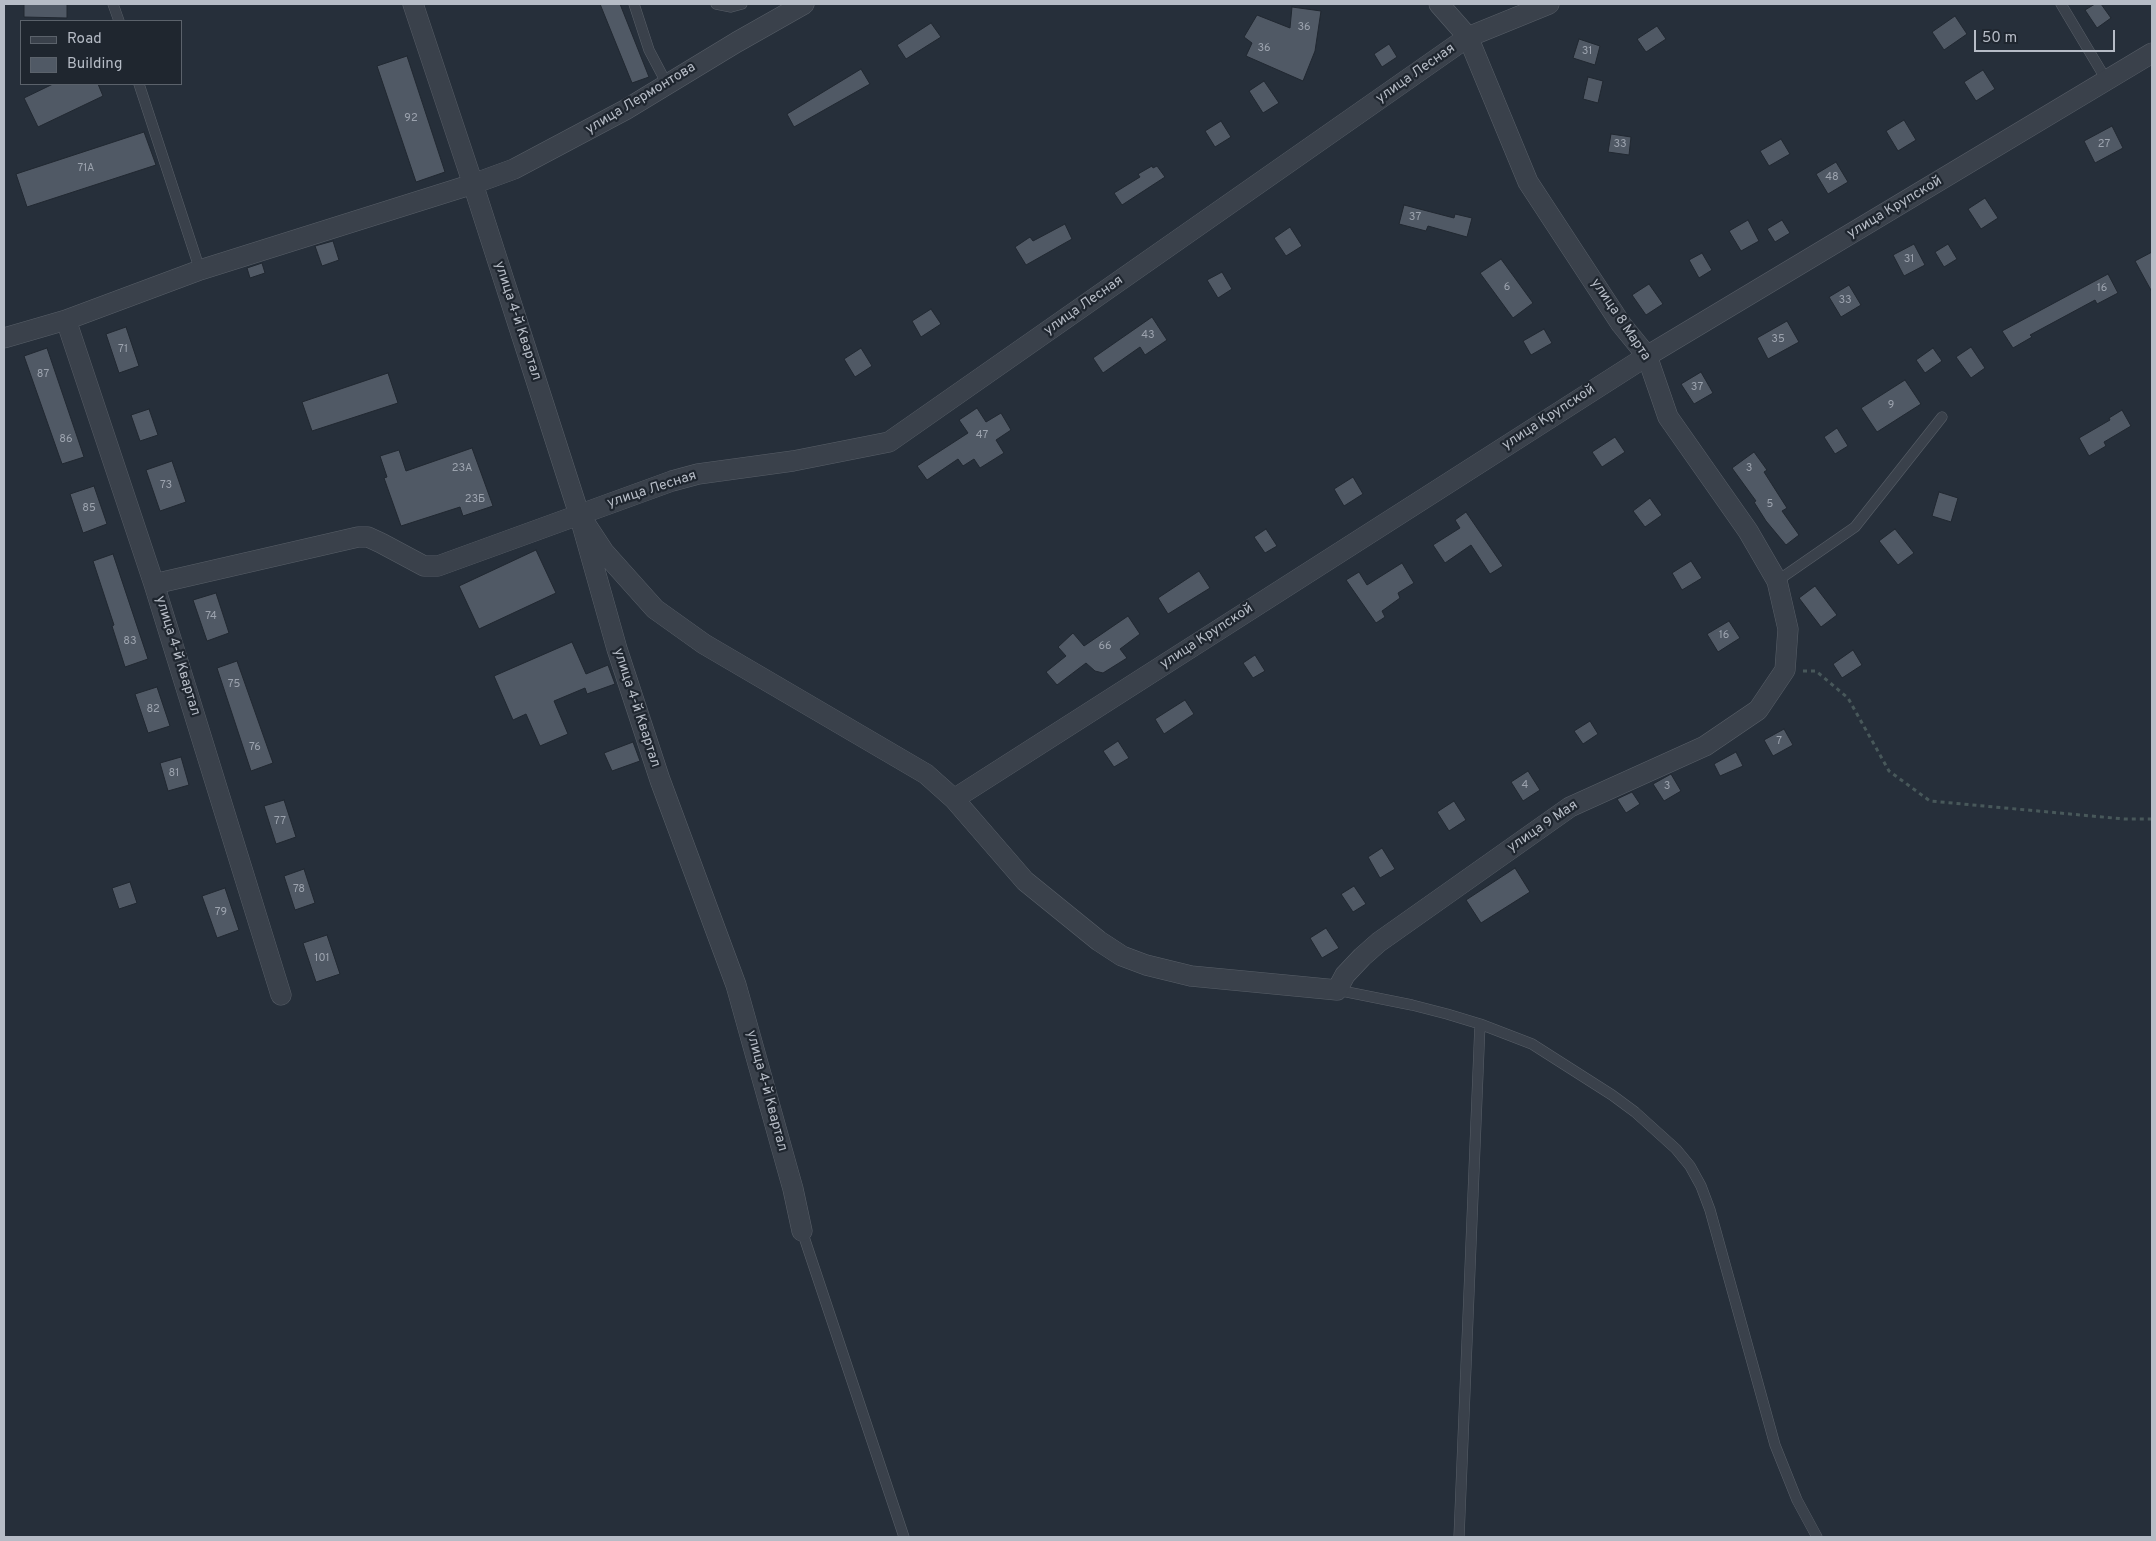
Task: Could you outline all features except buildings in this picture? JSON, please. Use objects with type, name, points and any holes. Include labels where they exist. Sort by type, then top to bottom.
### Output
[{"type":"street","name":"улица 4-й Квартал","points":[[413,4],[579,514],[617,649],[660,780],[736,985],[793,1189],[802,1231]]},
{"type":"street","name":"улица Лермонтова","points":[[473,184],[541,155],[668,86],[703,62],[804,4]]},
{"type":"street","name":"улица 8 Марта","points":[[1439,4],[1468,38],[1528,182],[1621,324],[1647,356],[1668,418],[1748,531],[1777,582],[1788,629],[1785,670]]},
{"type":"street","name":"улица Лесная","points":[[154,584],[358,537],[368,537],[424,566],[438,566],[635,493],[698,474],[793,462],[889,442],[1468,38],[1549,4]]},
{"type":"street","name":"улица Крупской","points":[[954,798],[1647,356],[2152,53]]},
{"type":"street","points":[[4,338],[66,320],[200,270],[473,184]]},
{"type":"street","name":"улица 4-й Квартал","points":[[66,320],[154,584],[282,995]]},
{"type":"street","points":[[579,514],[604,552],[655,609],[704,644],[926,774],[954,798],[1025,881],[1099,941],[1122,956],[1146,965],[1191,976],[1337,990]]},
{"type":"street","name":"улица 9 Мая","points":[[1337,990],[1345,975],[1379,942],[1570,807],[1705,746],[1758,710],[1785,670]]},
{"type":"lane","points":[[113,4],[119,20]]},
{"type":"lane","points":[[634,4],[649,50],[668,86]]},
{"type":"lane","points":[[716,4],[731,6],[742,4]]},
{"type":"lane","points":[[2061,4],[2107,81]]},
{"type":"lane","points":[[139,85],[200,270]]},
{"type":"lane","points":[[1777,582],[1855,527],[1942,417]]},
{"type":"lane","points":[[1337,990],[1412,1005],[1480,1024],[1532,1044],[1612,1095],[1659,1133],[1690,1166],[1701,1186],[1710,1210],[1775,1445],[1797,1500],[1817,1537]]},
{"type":"lane","points":[[1459,1537],[1480,1024]]},
{"type":"lane","points":[[802,1231],[904,1537]]},
{"type":"path","points":[[1785,670],[1816,671],[1848,698],[1889,771],[1930,801],[2124,819],[2152,819]]}]
